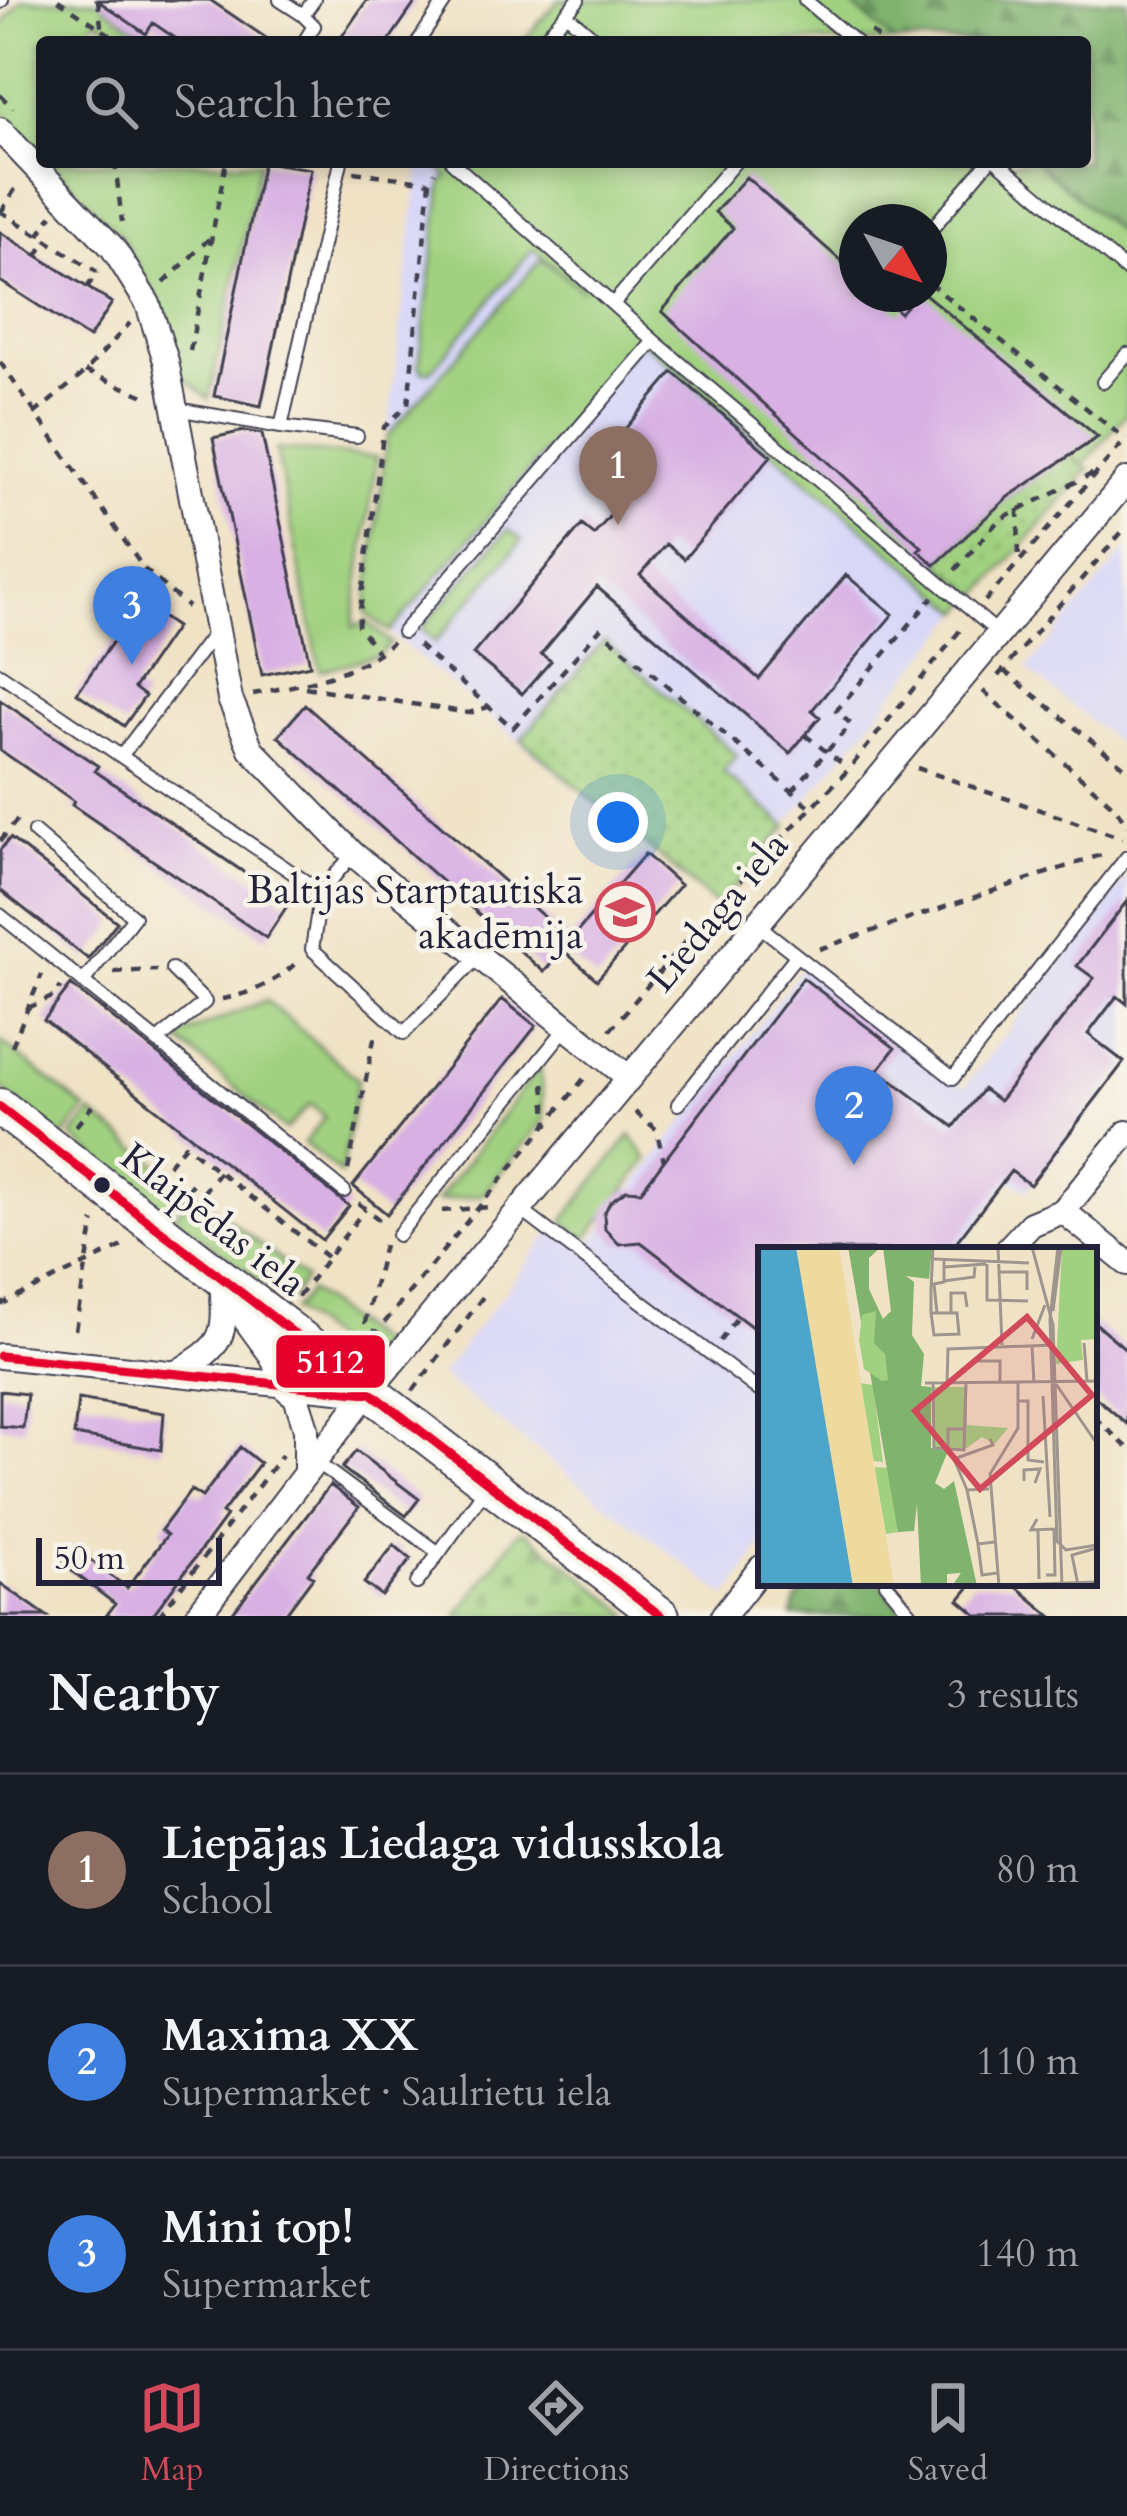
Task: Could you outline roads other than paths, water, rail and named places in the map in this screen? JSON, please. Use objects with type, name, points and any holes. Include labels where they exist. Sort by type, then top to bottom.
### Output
[{"type":"main road","name":"Klaipēdas iela","points":[[0,1107],[661,1616]]},
{"type":"main road","points":[[222,1282],[276,1351],[293,1387]]},
{"type":"street","points":[[0,130],[36,166]]},
{"type":"street","points":[[38,168],[112,248],[148,304],[166,361],[230,699],[251,749],[353,854],[628,1077]]},
{"type":"street","name":"Liedaga iela","points":[[197,1616],[368,1393],[1127,480]]},
{"type":"street","points":[[1010,1247],[1031,1224],[1063,1211],[1127,1133]]},
{"type":"street","points":[[1063,1211],[1127,1263]]},
{"type":"street","points":[[175,1374],[218,1345],[226,1324],[222,1282]]},
{"type":"street","points":[[0,1356],[368,1393]]},
{"type":"street","points":[[293,1387],[306,1429],[310,1467]]},
{"type":"street","points":[[723,1616],[758,1572]]},
{"type":"lane","points":[[280,0],[314,26],[308,36]]},
{"type":"lane","points":[[303,15],[314,0]]},
{"type":"lane","points":[[422,36],[446,0]]},
{"type":"lane","points":[[546,36],[578,0]]},
{"type":"lane","points":[[805,0],[848,36]]},
{"type":"lane","points":[[566,14],[591,36]]},
{"type":"lane","points":[[281,427],[339,168]]},
{"type":"lane","points":[[459,168],[997,632]]},
{"type":"lane","points":[[613,304],[730,168]]},
{"type":"lane","points":[[947,211],[983,168]]},
{"type":"lane","points":[[1005,168],[1127,271]]},
{"type":"lane","points":[[403,632],[654,341]]},
{"type":"lane","points":[[1102,382],[1127,354]]},
{"type":"lane","points":[[176,410],[357,436]]},
{"type":"lane","points":[[122,755],[215,630]]},
{"type":"lane","points":[[0,674],[322,892]]},
{"type":"lane","points":[[34,832],[134,917],[82,976]]},
{"type":"lane","points":[[353,854],[322,892],[312,949],[404,1033],[477,958]]},
{"type":"lane","points":[[756,923],[953,1078],[1127,857]]},
{"type":"lane","points":[[0,915],[82,976],[348,1195]]},
{"type":"lane","points":[[678,1104],[796,956]]},
{"type":"lane","points":[[157,1041],[205,1002],[172,969]]},
{"type":"lane","points":[[393,1231],[414,1214],[565,1029]]},
{"type":"lane","points":[[520,1209],[758,1390]]},
{"type":"lane","points":[[310,1467],[440,1553]]},
{"type":"lane","points":[[416,1582],[489,1484]]},
{"type":"lane","points":[[888,1586],[913,1616]]},
{"type":"place","name":"Liepājas Liedaga vidusskola","points":[[618,525]]},
{"type":"place","name":"Mini top!","points":[[132,665]]},
{"type":"place","name":"Baltijas Starptautiskā akadēmija","points":[[625,912]]},
{"type":"place","name":"Maxima XX","points":[[854,1165]]}]
